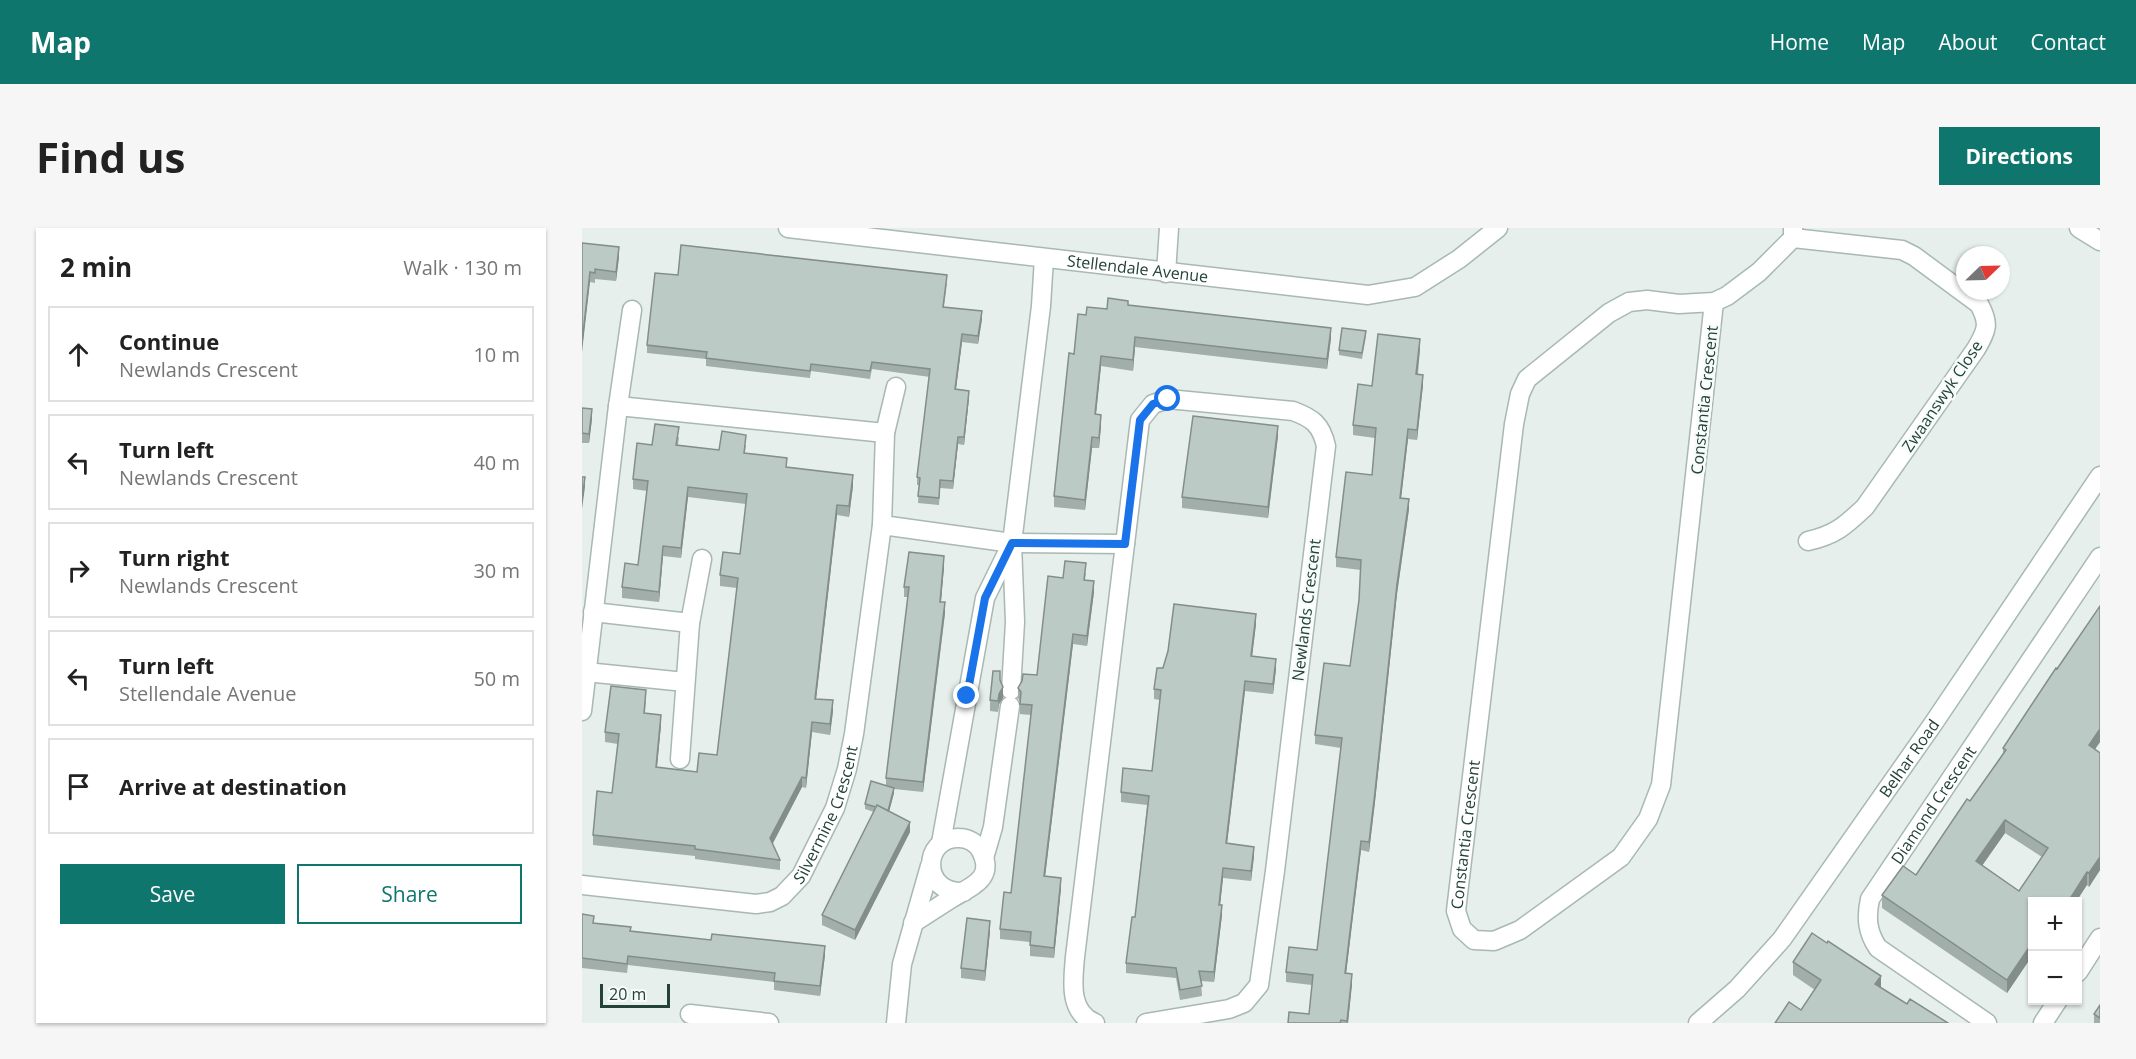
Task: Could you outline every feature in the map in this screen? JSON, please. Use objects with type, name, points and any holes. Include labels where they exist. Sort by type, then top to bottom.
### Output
[{"type":"street","points":[[788,228],[1044,258]]},
{"type":"street","points":[[1166,273],[1169,228]]},
{"type":"street","name":"Stellendale Avenue","points":[[984,858],[993,827],[1010,698],[1015,621],[1012,543],[1041,306],[1044,258],[1368,295],[1415,287],[1459,259],[1498,228]]},
{"type":"street","points":[[2079,228],[2100,241]]},
{"type":"street","name":"Constantia Crescent","points":[[1714,302],[1661,785],[1656,802],[1638,836],[1621,857],[1520,930],[1494,941],[1474,940],[1462,929],[1456,911],[1515,417],[1520,394],[1527,379],[1609,313],[1629,302],[1647,300],[1678,304],[1714,302],[1727,296],[1759,272],[1793,233]]},
{"type":"street","name":"Zwaanswyk Close","points":[[1793,233],[1902,250],[1914,256],[1979,304],[1986,315],[1987,330],[1865,507],[1847,524],[1827,537],[1808,541]]},
{"type":"street","points":[[582,711],[618,406],[632,310]]},
{"type":"street","name":"Silvermine Crescent","points":[[582,885],[756,904],[770,902],[782,896],[801,876],[835,808],[847,769],[854,734],[882,525],[885,433],[896,387]]},
{"type":"street","name":"Newlands Crescent","points":[[1095,1023],[1080,1010],[1072,993],[1074,966],[1140,420],[1153,404],[1168,399],[1293,411],[1311,418],[1320,429],[1326,446],[1275,871],[1259,985],[1244,1003],[1229,1009],[1146,1023]]},
{"type":"street","points":[[618,406],[885,433]]},
{"type":"street","name":"Belhar Road","points":[[1698,1023],[1737,989],[1788,930],[1919,743],[2100,476]]},
{"type":"street","points":[[882,525],[1012,543],[1125,544]]},
{"type":"street","name":"Stellendale Avenue","points":[[941,843],[985,598],[1012,543]]},
{"type":"street","name":"Diamond Crescent","points":[[1987,1023],[1878,948],[1867,921],[1870,899],[2100,557]]},
{"type":"street","points":[[680,759],[690,623],[702,559]]},
{"type":"street","points":[[593,612],[690,623]]},
{"type":"street","points":[[586,672],[685,682]]},
{"type":"street","points":[[896,1023],[903,964],[913,923],[933,853],[941,843],[951,838],[972,841],[980,848],[984,858],[985,869],[981,879],[974,888],[913,923]]},
{"type":"street","points":[[930,866],[937,884],[945,890],[964,892]]},
{"type":"street","points":[[2082,966],[2100,939]]},
{"type":"street","points":[[2043,1023],[2055,1005]]},
{"type":"street","points":[[690,1014],[769,1023]]},
{"type":"building","points":[[582,243],[619,247],[616,272],[595,269],[595,273],[590,272],[582,342]]},
{"type":"building","points":[[681,245],[947,275],[943,307],[982,311],[978,336],[962,334],[955,389],[969,391],[964,437],[958,437],[953,481],[940,480],[939,498],[918,496],[920,478],[917,477],[930,369],[872,362],[870,371],[811,364],[810,371],[706,358],[707,352],[647,345],[655,273],[678,275]]},
{"type":"building","points":[[1108,298],[1128,301],[1128,305],[1331,328],[1327,359],[1135,337],[1133,360],[1101,356],[1095,414],[1101,415],[1099,438],[1092,437],[1085,500],[1054,496],[1069,353],[1074,354],[1078,314],[1086,315],[1087,307],[1107,309]]},
{"type":"building","points":[[1342,328],[1366,331],[1362,353],[1339,350]]},
{"type":"building","points":[[1378,334],[1420,339],[1416,374],[1423,375],[1417,430],[1408,429],[1400,498],[1409,499],[1397,584],[1369,842],[1361,841],[1345,973],[1352,974],[1347,1021],[1288,1023],[1289,1012],[1309,1014],[1313,975],[1286,972],[1289,947],[1317,950],[1342,738],[1315,735],[1324,663],[1350,666],[1359,600],[1361,560],[1336,557],[1346,472],[1372,475],[1376,428],[1353,425],[1358,384],[1372,386]]},
{"type":"building","points":[[582,408],[592,409],[589,434],[582,433]]},
{"type":"building","points":[[1193,416],[1278,426],[1268,507],[1182,497]]},
{"type":"building","points":[[655,424],[679,427],[676,445],[719,450],[722,431],[746,435],[744,453],[787,458],[786,467],[853,475],[849,506],[837,505],[815,699],[833,700],[830,724],[812,722],[806,778],[802,777],[770,838],[780,860],[695,849],[695,846],[593,835],[597,791],[612,793],[619,734],[605,732],[611,686],[646,690],[644,713],[661,715],[656,767],[697,772],[699,753],[717,755],[738,578],[720,575],[723,552],[740,554],[747,494],[688,487],[681,548],[663,546],[659,592],[622,587],[625,563],[638,565],[648,481],[633,479],[637,443],[652,445]]},
{"type":"building","points":[[582,477],[585,477],[582,499]]},
{"type":"building","points":[[909,552],[944,556],[940,602],[945,602],[923,782],[886,778],[909,587],[904,587]]},
{"type":"building","points":[[1065,561],[1086,563],[1084,580],[1094,581],[1087,636],[1073,634],[1044,876],[1061,878],[1054,948],[1030,945],[1031,932],[1000,929],[1004,892],[1011,893],[1032,705],[1020,704],[1021,692],[1018,688],[1023,674],[1037,675],[1048,576],[1063,578]]},
{"type":"building","points":[[1174,604],[1256,614],[1251,656],[1276,659],[1273,684],[1245,681],[1226,843],[1254,847],[1251,871],[1223,868],[1219,905],[1222,905],[1214,972],[1199,971],[1202,986],[1180,990],[1176,968],[1126,963],[1132,917],[1135,917],[1149,796],[1121,792],[1123,768],[1152,771],[1161,690],[1154,689],[1157,668],[1163,668],[1168,651]]},
{"type":"building","points":[[2100,606],[2100,729],[2089,745],[2100,753],[2100,857],[2071,897],[2028,897],[2028,949],[2007,980],[1882,895],[1903,866],[1916,875],[1967,799],[1970,801],[2006,750],[2003,748]],"holes":[[[2005,820],[2048,848],[2019,891],[1976,861]]]},
{"type":"building","points":[[993,671],[1000,671],[1003,687],[998,701],[990,700]]},
{"type":"building","points":[[871,781],[894,788],[888,811],[877,805],[876,807],[865,804]]},
{"type":"building","points":[[877,805],[910,822],[855,930],[822,915]]},
{"type":"building","points":[[582,914],[594,916],[593,923],[631,927],[630,931],[711,940],[712,934],[825,946],[820,986],[774,981],[775,973],[628,956],[627,964],[582,958]]},
{"type":"building","points":[[967,918],[990,921],[985,971],[961,968]]},
{"type":"building","points":[[1812,933],[1881,976],[1875,984],[1907,1004],[1910,999],[1948,1023],[1775,1023],[1789,1002],[1801,1010],[1821,980],[1793,962]]},
{"type":"building","points":[[2100,1005],[2100,1018],[2094,1014]]},
{"type":"route","points":[[967,696],[985,598],[1012,543],[1125,544],[1140,420],[1153,404],[1168,399]]}]
